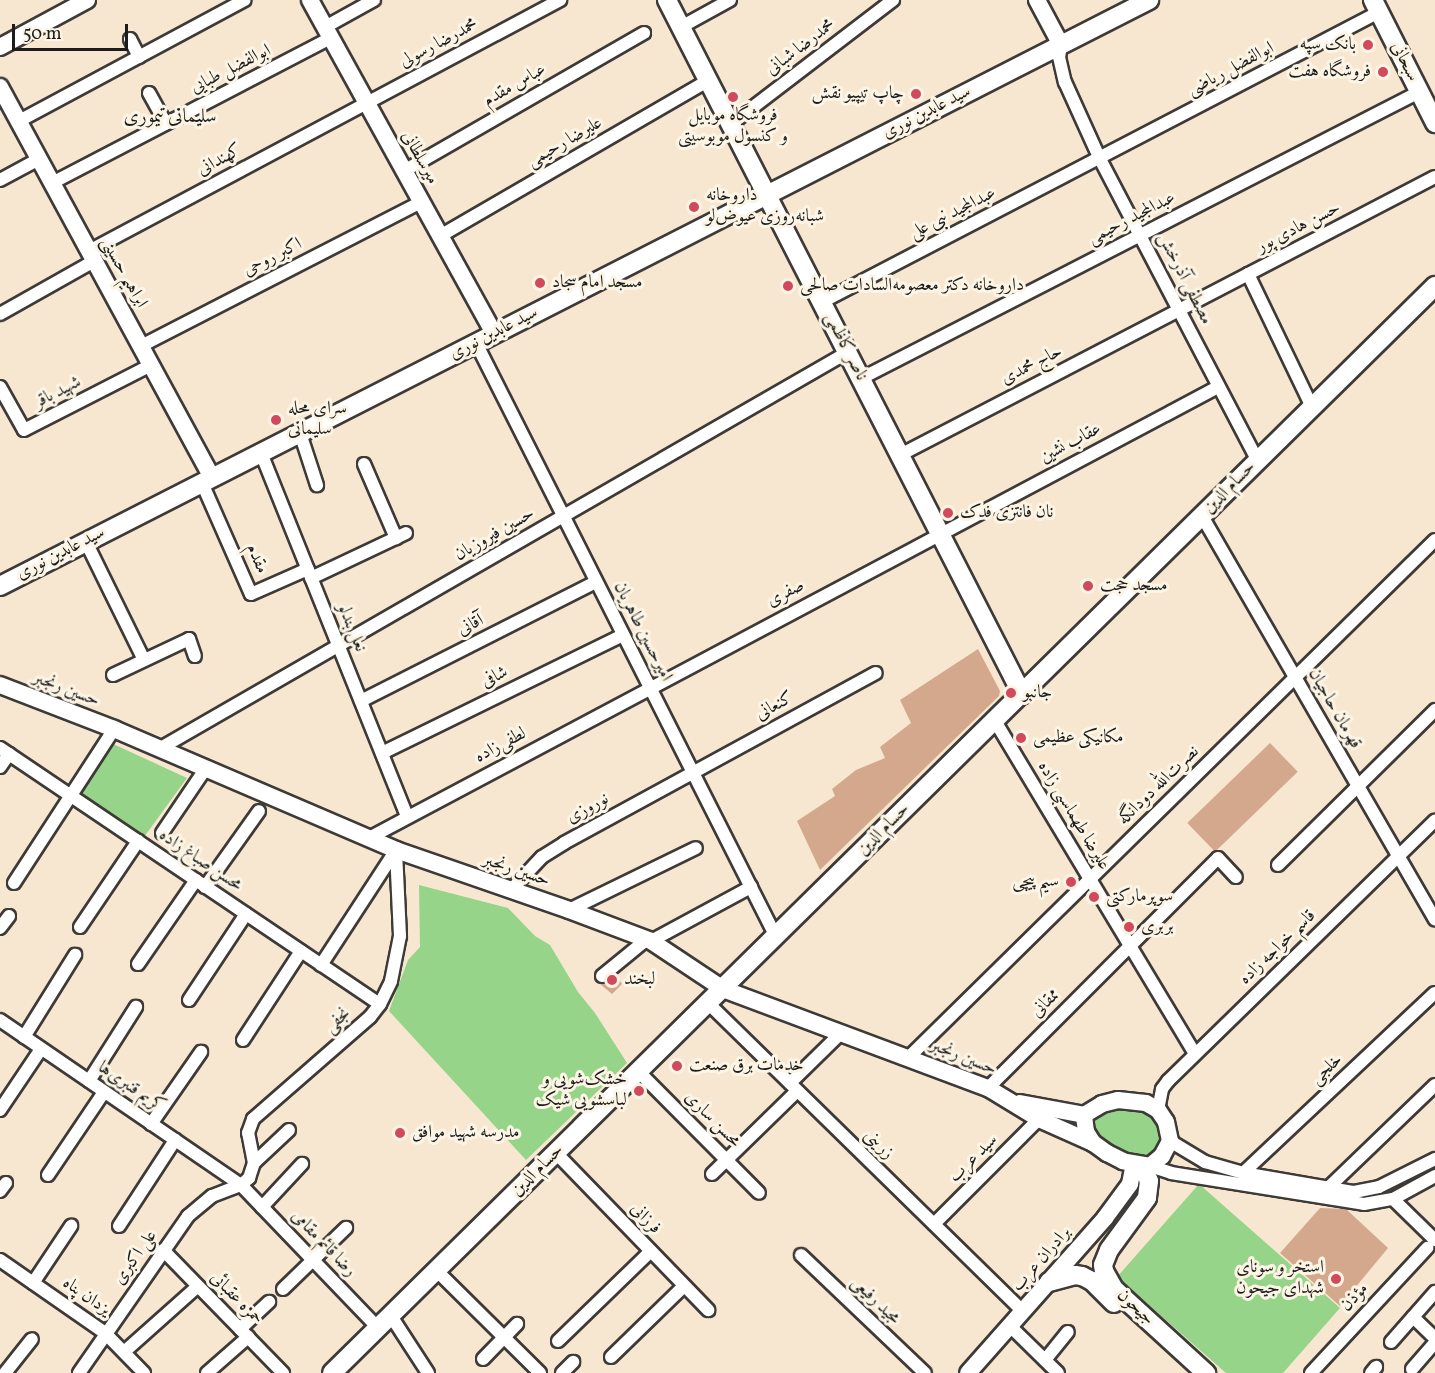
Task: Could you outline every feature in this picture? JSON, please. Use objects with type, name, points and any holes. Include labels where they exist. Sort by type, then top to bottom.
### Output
[{"type":"main road","name":"ناصر کاظمی","points":[[667,0],[1022,694]]},
{"type":"main road","name":"سید عابدین نوری","points":[[0,586],[1149,0]]},
{"type":"main road","name":"سبحانی","points":[[1377,5],[1435,123]]},
{"type":"main road","name":"حسام الدین","points":[[333,1373],[1435,286]]},
{"type":"main road","name":"جیحون","points":[[1142,1166],[1149,1181],[1147,1198],[1109,1250],[1103,1265],[1104,1271],[1114,1289],[1206,1373]]},
{"type":"main road","name":"جیحون","points":[[1049,1282],[1075,1275],[1092,1281],[1191,1373]]},
{"type":"street","points":[[0,47],[87,0]]},
{"type":"street","points":[[19,121],[245,0]]},
{"type":"street","name":"میرسلطانی","points":[[310,0],[494,334]]},
{"type":"street","name":"ابوالفضل طبایی","points":[[52,183],[166,124],[328,33],[374,0]]},
{"type":"street","name":"محمدرضا رسولی","points":[[367,103],[560,0]]},
{"type":"street","points":[[681,27],[730,0]]},
{"type":"street","name":"محمدرضا شبانی","points":[[731,124],[893,0]]},
{"type":"street","points":[[1037,0],[1061,45]]},
{"type":"street","name":"ابوالفضل ریاضی","points":[[1100,159],[1377,5]]},
{"type":"street","name":"عباس مقدم","points":[[404,171],[644,33]]},
{"type":"street","points":[[130,39],[139,57]]},
{"type":"street","name":"مصطفی آذرخش","points":[[1061,45],[1059,57],[1065,82],[1100,159],[1257,461]]},
{"type":"street","name":"علیرضا رحیمی","points":[[440,236],[709,80]]},
{"type":"street","name":"ابراهیم حسینی","points":[[0,87],[141,346],[207,480]]},
{"type":"street","name":"عبدالمجید رحیمی","points":[[862,378],[1419,92]]},
{"type":"street","points":[[149,93],[166,124]]},
{"type":"street","name":"کهندانی","points":[[0,314],[92,256],[367,103]]},
{"type":"street","points":[[0,180],[39,159]]},
{"type":"street","name":"عبدالمجید نبی علی","points":[[822,302],[1100,159]]},
{"type":"street","name":"حسن هادی پور","points":[[1180,310],[1435,177]]},
{"type":"street","name":"اکبر روحی","points":[[141,346],[421,202]]},
{"type":"street","points":[[1248,274],[1312,407]]},
{"type":"street","name":"حاج محمدی","points":[[900,455],[1180,310]]},
{"type":"street","name":"امیرحسین طاهریان","points":[[476,343],[776,937]]},
{"type":"street","name":"حسین فیروزیان","points":[[159,748],[848,352]]},
{"type":"street","name":"شهید باقر","points":[[0,387],[24,430],[151,365]]},
{"type":"street","name":"عقاب نشین","points":[[940,533],[1218,387]]},
{"type":"street","points":[[300,433],[317,485]]},
{"type":"street","name":"نعل بندلو","points":[[261,453],[407,816]]},
{"type":"street","points":[[310,573],[401,535],[364,464]]},
{"type":"street","name":"مقدم","points":[[207,480],[251,594],[310,573]]},
{"type":"street","name":"قهرمان حاجیان","points":[[1202,516],[1435,919]]},
{"type":"street","name":"صفری","points":[[650,687],[940,533]]},
{"type":"street","name":"نصرت‌الله دودانگه","points":[[908,1058],[1435,540]]},
{"type":"street","points":[[86,542],[144,660]]},
{"type":"street","name":"آقانی","points":[[361,701],[596,582]]},
{"type":"street","name":"شافی","points":[[382,753],[623,635]]},
{"type":"street","points":[[113,675],[189,639],[195,656]]},
{"type":"street","name":"کنعانی","points":[[693,772],[876,673]]},
{"type":"street","name":"حسین رنجبر","points":[[0,685],[114,729],[396,850],[649,940],[723,988],[988,1088],[1039,1119],[1093,1143]]},
{"type":"street","name":"لطفی‌زاده","points":[[369,838],[650,687]]},
{"type":"street","points":[[1278,865],[1435,710]]},
{"type":"street","name":"علیرضا طهماسبی زاده","points":[[994,721],[1196,1053]]},
{"type":"street","points":[[14,883],[114,729]]},
{"type":"street","points":[[0,767],[4,751]]},
{"type":"street","name":"محسن صباغ زاده","points":[[4,751],[380,1004]]},
{"type":"street","points":[[162,833],[206,768]]},
{"type":"street","name":"نوروزی","points":[[511,890],[542,857],[693,772]]},
{"type":"street","points":[[138,964],[259,811]]},
{"type":"street","name":"قاسم خواجه زاده","points":[[1158,1110],[1162,1089],[1196,1053],[1435,820]]},
{"type":"street","points":[[80,927],[138,841]]},
{"type":"street","points":[[569,910],[696,848]]},
{"type":"street","points":[[321,965],[396,850]]},
{"type":"street","name":"نجفی","points":[[254,1163],[248,1133],[253,1119],[370,1017],[380,1004],[391,981],[400,936],[396,850]]},
{"type":"street","name":"ممقانی","points":[[988,1088],[1218,858],[1236,877]]},
{"type":"street","points":[[602,976],[649,940],[750,886]]},
{"type":"street","points":[[189,1000],[246,914]]},
{"type":"street","points":[[0,928],[9,916]]},
{"type":"street","points":[[243,1041],[301,951]]},
{"type":"street","points":[[24,1037],[75,955]]},
{"type":"street","name":"خلجی","points":[[1243,1173],[1435,993]]},
{"type":"street","name":"زرینی","points":[[708,1003],[1023,1312]]},
{"type":"street","points":[[88,1081],[136,1007]]},
{"type":"street","name":"کریم قنبری‌ها","points":[[0,1020],[241,1185]]},
{"type":"street","points":[[712,1174],[841,1033]]},
{"type":"street","points":[[0,1110],[41,1049]]},
{"type":"street","points":[[151,1124],[201,1052]]},
{"type":"street","name":"محسن ساری","points":[[639,1072],[759,1193]]},
{"type":"street","points":[[1329,1187],[1435,1085]]},
{"type":"street","points":[[48,1175],[104,1092]]},
{"type":"street","points":[[1142,1166],[1162,1156],[1170,1141],[1169,1129],[1158,1110],[1135,1100],[1118,1100],[1102,1104],[1084,1115],[1085,1126],[1093,1143],[1107,1154],[1142,1166],[1170,1173],[1364,1204],[1393,1199],[1435,1176]]},
{"type":"street","name":"حسین رنجبر","points":[[1014,1102],[1084,1115]]},
{"type":"street","name":"سید عرب","points":[[934,1224],[1039,1119]]},
{"type":"street","points":[[241,1185],[249,1178],[254,1163],[289,1130]]},
{"type":"street","points":[[119,1226],[175,1140]]},
{"type":"street","points":[[1170,1141],[1205,1162],[1243,1173],[1365,1191],[1379,1187],[1435,1159]]},
{"type":"street","name":"فرزانی","points":[[556,1154],[708,1310]]},
{"type":"street","points":[[262,1207],[303,1164]]},
{"type":"street","name":"برادران عرب","points":[[968,1373],[1120,1199],[1142,1166]]},
{"type":"street","name":"رضا قائم مقامی","points":[[241,1185],[314,1262],[385,1322],[428,1373]]},
{"type":"street","name":"علی اکبری","points":[[79,1373],[163,1250],[199,1205],[222,1191],[241,1185]]},
{"type":"street","points":[[1393,1199],[1431,1244]]},
{"type":"street","points":[[33,1283],[71,1226]]},
{"type":"street","points":[[283,1289],[314,1262],[346,1228]]},
{"type":"street","name":"مؤذن","points":[[1311,1373],[1431,1244]]},
{"type":"street","name":"حمزه عقبائی","points":[[163,1250],[283,1373]]},
{"type":"street","points":[[558,1341],[651,1251]]},
{"type":"street","name":"مجید رفیعی","points":[[801,1255],[925,1373]]},
{"type":"street","name":"یزدان پناه","points":[[0,1260],[105,1333],[144,1373]]},
{"type":"street","points":[[437,1271],[540,1373]]},
{"type":"street","points":[[124,1352],[198,1286]]},
{"type":"street","points":[[611,1357],[684,1286]]},
{"type":"street","points":[[1391,1342],[1435,1292]]},
{"type":"street","points":[[207,1373],[269,1302]]},
{"type":"street","points":[[1413,1317],[1435,1338]]},
{"type":"street","points":[[483,1359],[517,1324]]},
{"type":"street","points":[[1010,1326],[1058,1373]]},
{"type":"street","points":[[1045,1360],[1068,1332]]},
{"type":"street","points":[[3,1372],[32,1339]]},
{"type":"street","points":[[1412,1369],[1435,1343]]},
{"type":"street","points":[[562,1373],[573,1362]]},
{"type":"green space","points":[[111,743],[187,778],[144,837],[79,792]]},
{"type":"green space","points":[[419,885],[508,908],[535,936],[550,945],[578,992],[595,1013],[627,1063],[526,1160],[389,1011],[408,960],[420,947]]},
{"type":"green space","points":[[1130,1107],[1141,1107],[1158,1116],[1162,1140],[1156,1152],[1149,1156],[1128,1158],[1093,1136],[1093,1122],[1099,1116]]},
{"type":"green space","points":[[1199,1184],[1340,1308],[1283,1373],[1226,1373],[1117,1277]]},
{"type":"building","points":[[978,649],[1000,691],[999,696],[820,870],[797,821],[835,796],[832,789],[856,770],[885,758],[880,747],[911,723],[900,700]]},
{"type":"building","points":[[1270,743],[1298,772],[1215,852],[1187,823]]},
{"type":"building","name":"لبخند","points":[[616,975],[622,984],[612,994],[600,984],[607,983]]},
{"type":"building","name":"استخر و سونای شهدای جیحون","points":[[1320,1208],[1346,1209],[1388,1248],[1340,1306],[1280,1253]]},
{"type":"place","name":"بانک سپه","points":[[1368,45]]},
{"type":"place","name":"فروشگاه هفت","points":[[1383,72]]},
{"type":"place","name":"چاپ تیپیو نقش","points":[[916,94]]},
{"type":"place","name":"فروشگاه موبایل و کنسول موبوسیتی","points":[[733,97]]},
{"type":"place","name":"داروخانه شبانه‌روزی عیوض‌لو","points":[[694,207]]},
{"type":"place","name":"مسجد امام سجاد","points":[[540,283]]},
{"type":"place","name":"داروخانه دکتر معصومه‌السادات صالحی","points":[[788,286]]},
{"type":"place","name":"سرای محله سلیمانی","points":[[276,420]]},
{"type":"place","name":"نان فانتزی فدک","points":[[948,513]]},
{"type":"place","name":"مسجد حجت","points":[[1088,586]]},
{"type":"place","name":"جانبو","points":[[1011,693]]},
{"type":"place","name":"مکانیکی عظیمی","points":[[1021,738]]},
{"type":"place","name":"سیم پیچی","points":[[1071,882]]},
{"type":"place","name":"سوپرمارکتی","points":[[1094,897]]},
{"type":"place","name":"بربری","points":[[1129,927]]},
{"type":"place","name":"لبخند","points":[[612,980]]},
{"type":"place","name":"خدمات برق صنعت","points":[[677,1066]]},
{"type":"place","name":"خشک‌شویی و لباسشویی شیک","points":[[639,1091]]},
{"type":"place","name":"مدرسه شهید موافق","points":[[400,1133]]},
{"type":"place","name":"استخر و سونای شهدای جیحون","points":[[1336,1279]]},
{"type":"district","name":"سلیمانی تیموری","points":[[170,117]]}]
